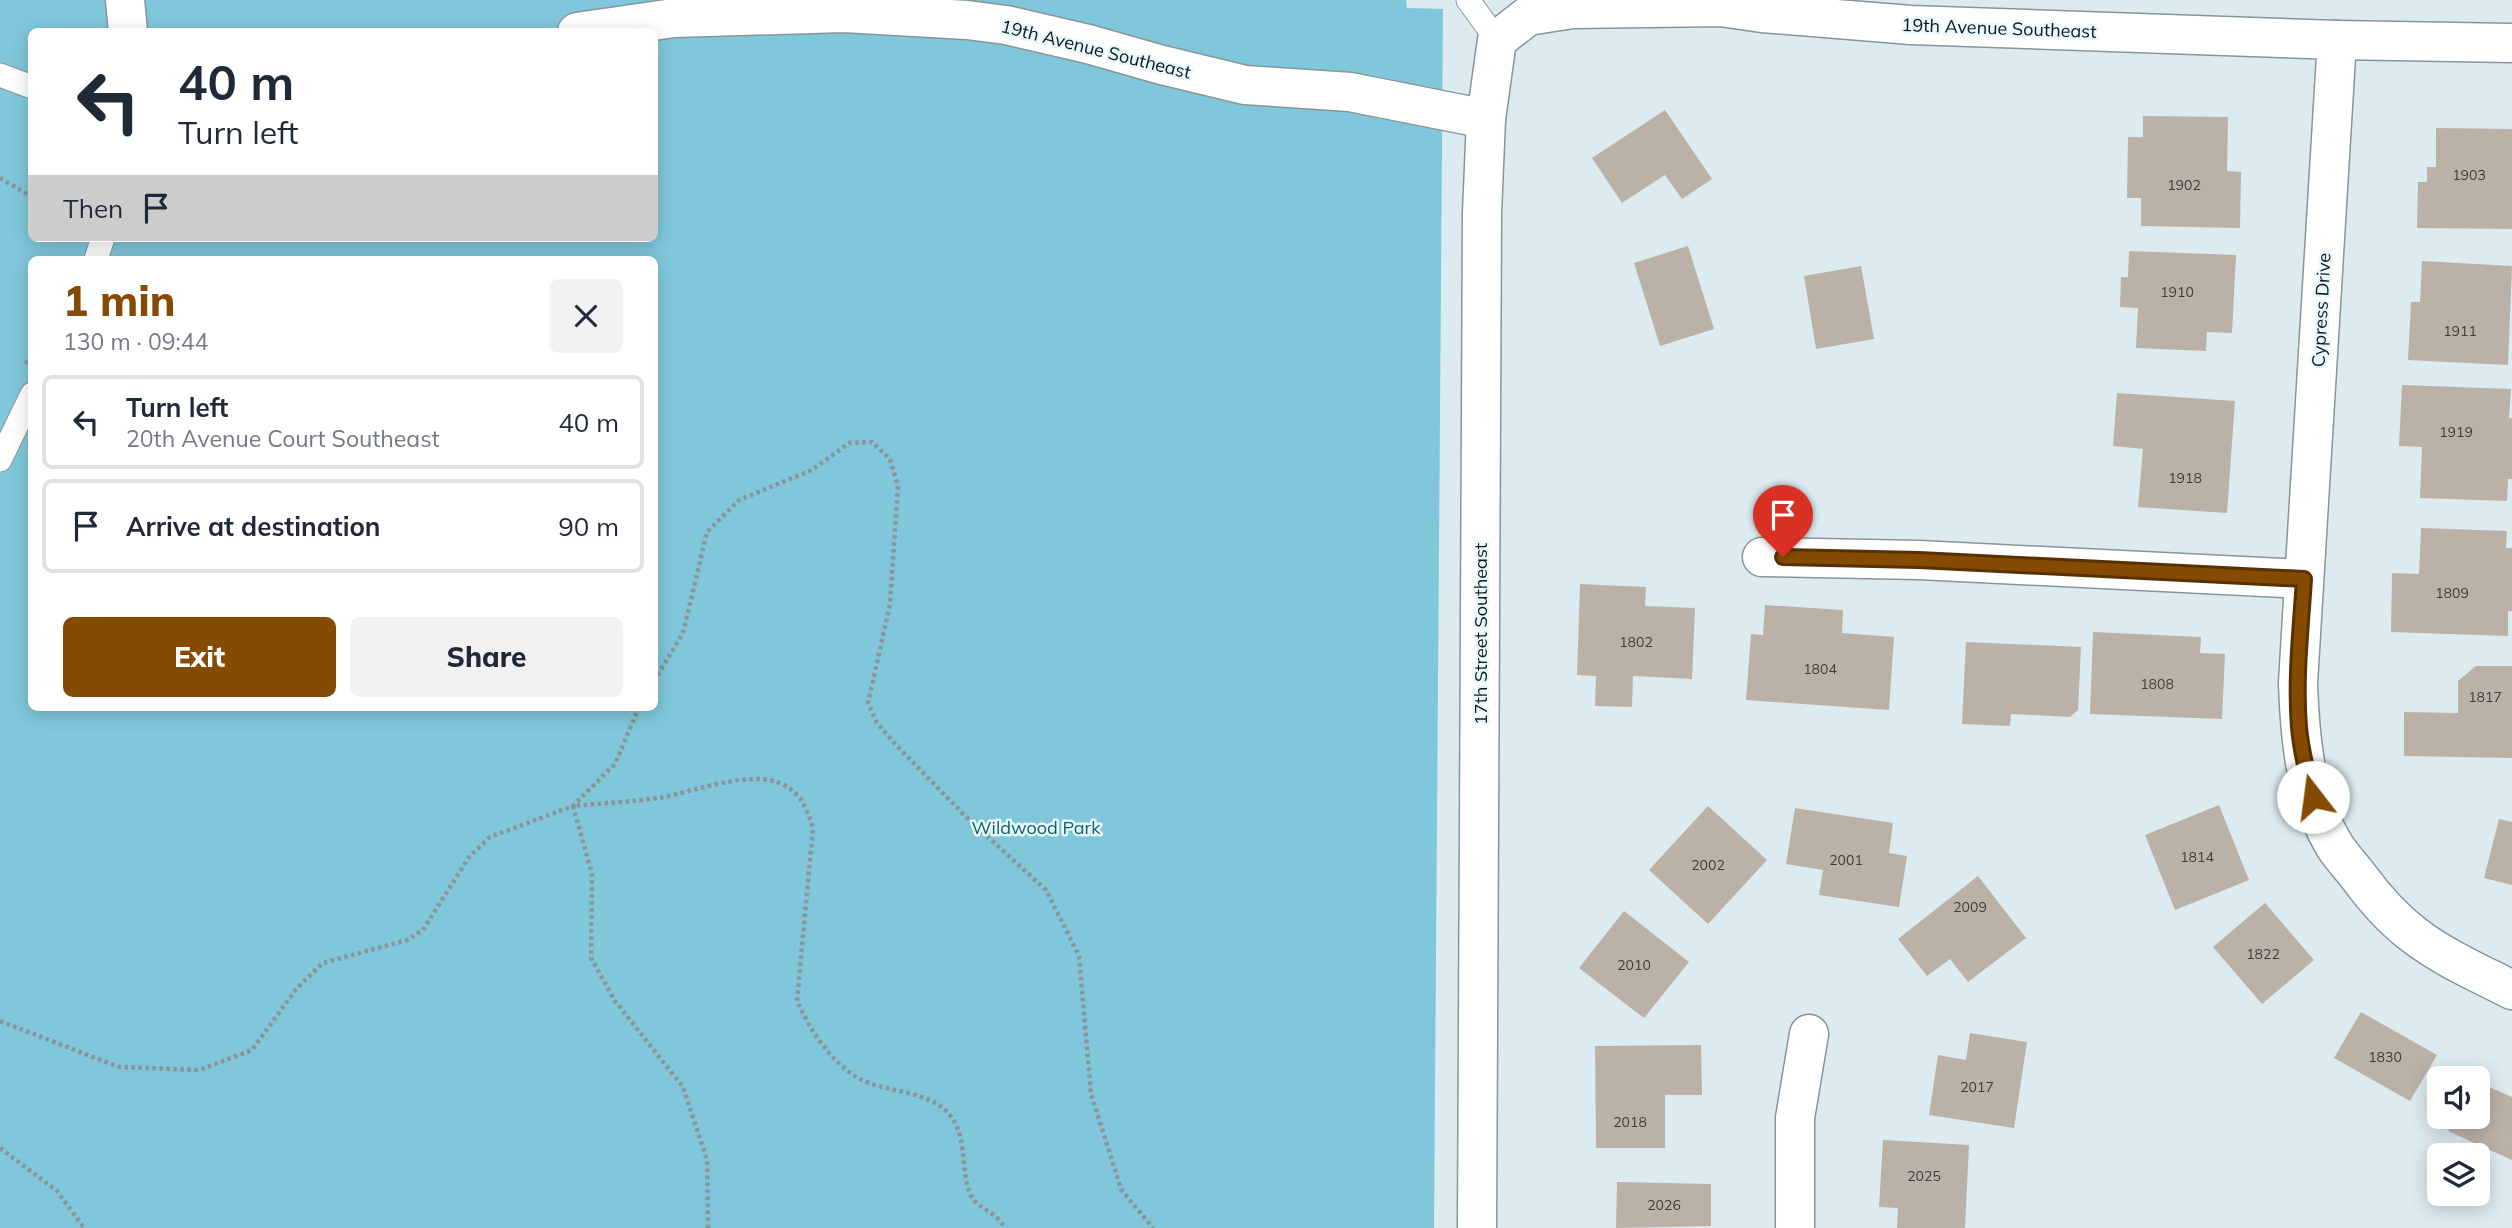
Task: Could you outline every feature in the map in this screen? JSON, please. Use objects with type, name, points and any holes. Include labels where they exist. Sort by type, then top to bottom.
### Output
[{"type":"street","points":[[125,0],[128,28]]},
{"type":"street","name":"19th Avenue Southeast","points":[[1497,40],[1528,16],[1572,9],[1721,3],[1762,13],[1911,25],[2337,40],[2512,43]]},
{"type":"street","name":"19th Avenue Southeast","points":[[605,28],[674,18],[844,13],[967,20],[1088,44],[1245,85],[1350,92],[1486,119]]},
{"type":"street","name":"17th Street Southeast","points":[[1477,1228],[1482,212],[1486,119],[1497,40]]},
{"type":"street","name":"Cypress Drive","points":[[2337,40],[2298,683],[2303,760],[2313,797],[2335,847],[2380,904],[2414,935],[2456,962],[2512,990]]},
{"type":"street","points":[[1762,557],[1933,560],[2304,579]]},
{"type":"street","points":[[1795,1228],[1795,1118],[1809,1034]]},
{"type":"lane","points":[[1468,0],[1497,40]]},
{"type":"lane","points":[[0,75],[28,86]]},
{"type":"lane","points":[[0,460],[28,402]]},
{"type":"path","points":[[0,178],[28,195]]},
{"type":"path","points":[[658,674],[683,633],[707,532],[739,500],[812,470],[849,443],[872,442],[890,459],[898,486],[890,604],[867,703],[877,723],[895,745],[965,816],[1046,890],[1079,956],[1091,1094],[1117,1177],[1121,1189],[1153,1228]]},
{"type":"path","points":[[573,806],[615,764],[637,711]]},
{"type":"path","points":[[0,1021],[119,1067],[200,1070],[252,1050],[297,988],[323,963],[407,940],[424,930],[469,857],[490,837],[573,806],[660,797],[760,778],[784,785],[804,802],[813,828],[797,1001],[808,1026],[831,1055],[861,1079],[928,1100],[949,1112],[961,1135],[966,1181],[972,1199],[1000,1218],[1005,1228]]},
{"type":"path","points":[[573,806],[592,874],[591,958],[615,1001],[683,1087],[707,1160],[708,1228]]},
{"type":"path","points":[[0,1148],[57,1191],[84,1228]]},
{"type":"green space","name":"Wildwood Park","points":[[0,0],[1406,0],[1407,8],[1443,9],[1434,1228],[0,1228]]},
{"type":"building","points":[[1665,110],[1712,179],[1682,199],[1665,175],[1622,203],[1592,158]]},
{"type":"building","points":[[2143,116],[2228,117],[2227,171],[2241,172],[2240,228],[2141,226],[2141,198],[2127,198],[2128,137],[2143,137]]},
{"type":"building","points":[[2436,128],[2512,129],[2512,229],[2417,228],[2418,182],[2427,182],[2427,167],[2436,167]]},
{"type":"building","points":[[1688,246],[1714,329],[1660,346],[1634,263]]},
{"type":"building","points":[[2129,251],[2236,255],[2232,333],[2207,332],[2206,351],[2136,348],[2138,308],[2120,307],[2121,277],[2128,277]]},
{"type":"building","points":[[2422,261],[2512,266],[2508,365],[2408,360],[2411,302],[2420,302]]},
{"type":"building","points":[[1861,266],[1874,339],[1816,349],[1804,276]]},
{"type":"building","points":[[2402,385],[2511,389],[2509,418],[2512,418],[2512,479],[2508,479],[2507,501],[2420,498],[2422,447],[2399,446]]},
{"type":"building","points":[[2117,393],[2235,401],[2227,513],[2138,507],[2143,449],[2113,446]]},
{"type":"building","points":[[2421,528],[2507,531],[2506,548],[2512,548],[2512,611],[2508,611],[2508,636],[2391,632],[2392,573],[2419,574]]},
{"type":"building","points":[[1580,584],[1646,587],[1645,606],[1695,608],[1692,679],[1633,676],[1632,707],[1595,706],[1596,676],[1577,675]]},
{"type":"building","points":[[1765,605],[1843,610],[1842,633],[1894,637],[1889,710],[1746,700],[1751,634],[1763,635]]},
{"type":"building","points":[[2093,632],[2201,637],[2200,653],[2225,654],[2222,719],[2090,714]]},
{"type":"building","points":[[1966,642],[2081,647],[2078,710],[2070,717],[2011,714],[2010,726],[1962,724]]},
{"type":"building","points":[[2476,666],[2512,666],[2512,758],[2404,756],[2404,712],[2458,713],[2458,681]]},
{"type":"building","points":[[2219,805],[2249,880],[2175,910],[2145,835]]},
{"type":"building","points":[[1708,806],[1767,860],[1708,924],[1649,870]]},
{"type":"building","points":[[1795,808],[1893,823],[1889,853],[1907,856],[1899,907],[1819,895],[1823,870],[1786,864]]},
{"type":"building","points":[[2499,819],[2512,822],[2512,885],[2484,878]]},
{"type":"building","points":[[1978,876],[2026,938],[1968,982],[1950,959],[1927,976],[1898,939]]},
{"type":"building","points":[[2265,903],[2314,960],[2262,1004],[2213,947]]},
{"type":"building","points":[[1624,911],[1689,962],[1644,1018],[1579,968]]},
{"type":"building","points":[[2361,1012],[2437,1055],[2431,1066],[2427,1066],[2427,1072],[2410,1101],[2334,1058]]},
{"type":"building","points":[[1970,1033],[2027,1042],[2014,1128],[1929,1115],[1938,1055],[1966,1060]]},
{"type":"building","points":[[1701,1045],[1702,1095],[1665,1095],[1665,1148],[1596,1148],[1595,1046]]},
{"type":"building","points":[[2490,1087],[2512,1097],[2512,1160],[2490,1150],[2490,1143],[2474,1143],[2448,1131],[2490,1129]]},
{"type":"building","points":[[1883,1140],[1969,1145],[1965,1228],[1897,1228],[1898,1208],[1879,1207]]},
{"type":"building","points":[[1617,1182],[1711,1184],[1711,1226],[1616,1228]]},
{"type":"route","points":[[1783,557],[1919,560],[2304,579],[2298,683],[2299,727],[2303,760],[2313,797]]}]
